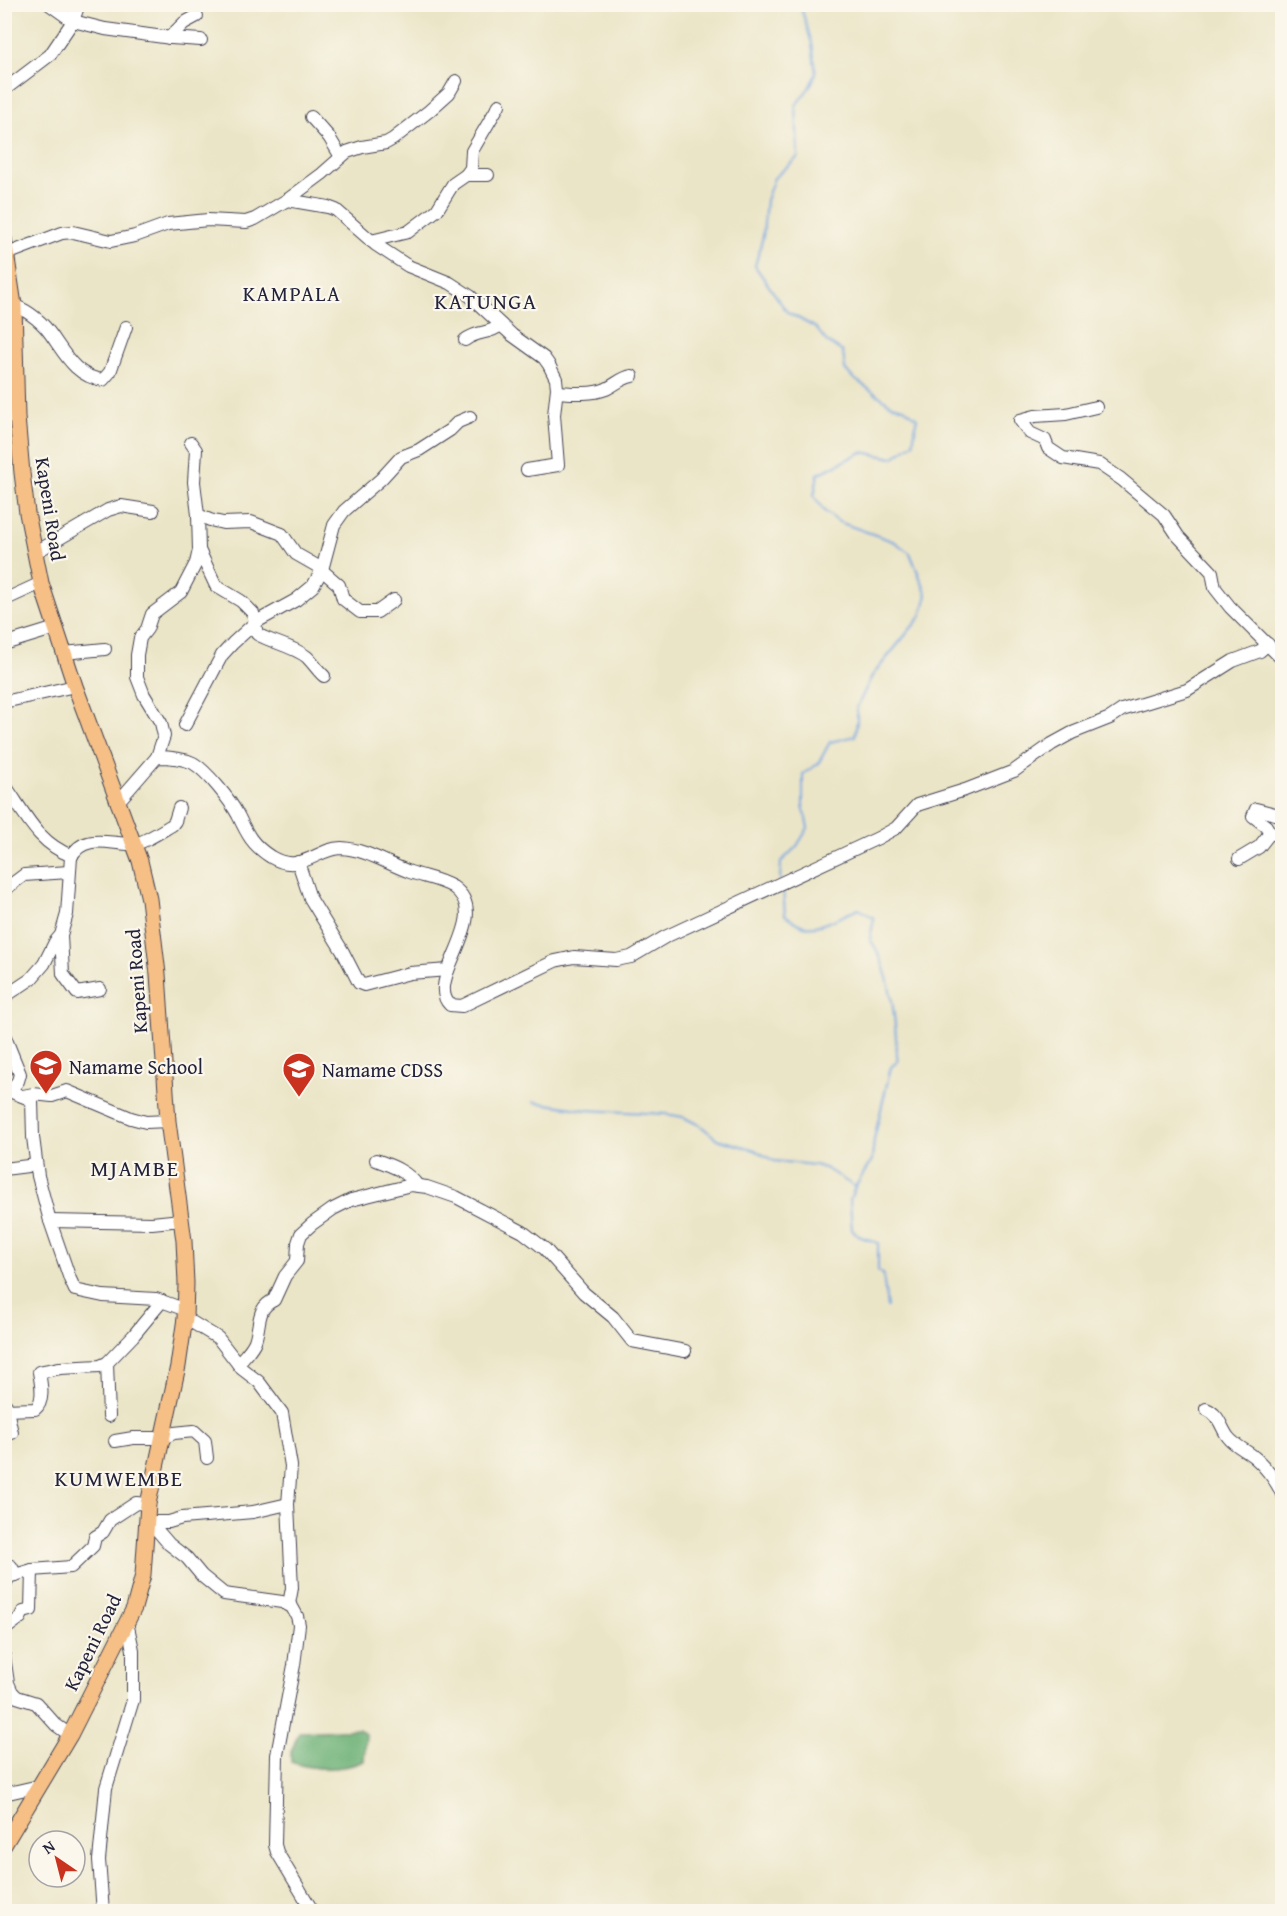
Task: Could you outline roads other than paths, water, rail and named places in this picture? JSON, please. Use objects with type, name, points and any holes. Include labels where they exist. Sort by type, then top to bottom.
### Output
[{"type":"main road","name":"Kapeni Road","points":[[4,1845],[70,1735],[134,1608],[143,1575],[149,1522],[148,1504],[178,1366],[185,1314],[181,1220],[168,1121],[152,918],[146,882],[75,686],[41,583],[11,417],[6,246]]},
{"type":"street","points":[[49,4],[73,21],[105,29],[201,40]]},
{"type":"street","points":[[4,90],[50,55],[73,21],[79,4]]},
{"type":"street","points":[[169,38],[184,23],[197,16]]},
{"type":"street","points":[[6,246],[62,233],[73,232],[111,241],[135,236],[168,224],[208,220],[246,222],[255,219],[287,200],[353,149],[386,143],[393,139],[449,93],[456,81]]},
{"type":"street","points":[[371,241],[408,232],[437,210],[453,184],[466,175],[471,168],[472,151],[499,105]]},
{"type":"street","points":[[311,117],[329,137],[341,157]]},
{"type":"street","points":[[466,175],[488,175]]},
{"type":"street","points":[[287,200],[336,210],[371,241],[412,269],[457,287],[549,365],[556,379],[554,415],[558,465],[527,470]]},
{"type":"street","points":[[9,304],[24,310],[45,326],[68,359],[86,375],[97,379],[103,380],[110,372],[126,327]]},
{"type":"street","points":[[465,340],[475,333],[491,332],[501,325]]},
{"type":"street","points":[[557,392],[583,393],[604,390],[625,377],[632,376]]},
{"type":"street","points":[[1096,407],[1066,414],[1035,416],[1020,420],[1030,433],[1045,440],[1048,448],[1063,458],[1099,464],[1164,515],[1178,536],[1212,572],[1215,588],[1230,607],[1282,659]]},
{"type":"street","points":[[185,725],[222,655],[245,630],[296,600],[313,586],[321,570],[334,525],[344,511],[381,479],[401,457],[419,450],[450,430],[458,422],[470,417]]},
{"type":"street","points":[[117,803],[157,757],[164,736],[161,723],[144,695],[137,676],[137,655],[140,638],[147,629],[152,614],[182,592],[196,563],[199,550],[194,482],[196,450],[191,443]]},
{"type":"street","points":[[36,552],[108,510],[121,506],[153,511]]},
{"type":"street","points":[[198,514],[223,523],[250,522],[282,534],[296,554],[339,585],[343,599],[360,612],[377,612],[394,600]]},
{"type":"street","points":[[199,550],[216,586],[241,601],[253,613],[257,634],[307,657],[324,676]]},
{"type":"street","points":[[4,600],[41,583]]},
{"type":"street","points":[[4,645],[56,628]]},
{"type":"street","points":[[157,757],[166,756],[192,763],[210,778],[232,806],[251,840],[279,861],[308,861],[334,849],[344,848],[447,883],[456,889],[464,902],[464,926],[462,939],[444,982],[444,996],[450,1005],[462,1006],[555,962],[574,957],[616,960],[630,957],[665,937],[896,828],[917,805],[1014,771],[1072,733],[1110,718],[1122,710],[1161,696],[1187,690],[1233,661],[1260,651],[1268,644]]},
{"type":"street","points":[[64,653],[105,649]]},
{"type":"street","points":[[4,702],[75,686]]},
{"type":"street","points":[[4,784],[33,827],[55,850],[72,856]]},
{"type":"street","points":[[100,989],[77,993],[63,974],[61,935],[67,914],[72,856],[82,846],[95,842],[134,844],[172,825],[179,807]]},
{"type":"street","points":[[1282,813],[1275,814],[1256,809],[1253,816],[1266,826],[1270,833],[1282,836]]},
{"type":"street","points":[[1239,859],[1259,847],[1270,833]]},
{"type":"street","points":[[298,862],[310,898],[343,952],[358,983],[364,985],[411,973],[448,970]]},
{"type":"street","points":[[4,890],[24,875],[69,872]]},
{"type":"street","points":[[4,995],[31,979],[44,964],[61,935]]},
{"type":"street","points":[[5,1038],[20,1074],[18,1081],[8,1087],[31,1098],[36,1165],[50,1221],[75,1290],[103,1296],[139,1297],[162,1301],[185,1314],[218,1338],[237,1364],[260,1382],[282,1413],[291,1466],[288,1504],[291,1553],[289,1604]]},
{"type":"street","points":[[24,1096],[52,1095],[67,1091],[131,1118],[146,1122],[168,1121]]},
{"type":"street","points":[[376,1160],[411,1177],[417,1186]]},
{"type":"street","points":[[4,1169],[36,1165]]},
{"type":"street","points":[[237,1364],[255,1343],[260,1313],[267,1303],[274,1300],[285,1276],[297,1262],[301,1234],[333,1209],[351,1200],[388,1190],[417,1186],[456,1197],[523,1232],[545,1249],[584,1293],[613,1317],[632,1341],[685,1351]]},
{"type":"street","points":[[50,1221],[152,1223],[181,1220]]},
{"type":"street","points":[[12,1433],[6,1408],[35,1409],[39,1407],[41,1401],[39,1372],[60,1368],[100,1366],[107,1363],[134,1336],[162,1301]]},
{"type":"street","points":[[107,1363],[109,1416]]},
{"type":"street","points":[[1206,1409],[1218,1416],[1229,1438],[1237,1446],[1256,1458],[1280,1488],[1282,1494]]},
{"type":"street","points":[[115,1441],[133,1438],[163,1438],[174,1433],[194,1431],[205,1441],[207,1458]]},
{"type":"street","points":[[4,1588],[8,1578],[16,1575],[32,1570],[73,1566],[93,1546],[95,1537],[103,1532],[110,1520],[136,1503],[148,1504]]},
{"type":"street","points":[[149,1522],[169,1522],[197,1516],[253,1512],[288,1504]]},
{"type":"street","points":[[149,1522],[187,1558],[202,1576],[224,1594],[271,1599],[289,1604],[297,1616],[299,1625],[290,1689],[277,1755],[275,1845],[312,1910]]},
{"type":"street","points":[[4,1565],[11,1566],[16,1575]]},
{"type":"street","points":[[4,1630],[20,1618],[23,1612],[31,1610],[32,1570]]},
{"type":"street","points":[[103,1911],[99,1860],[106,1788],[133,1700],[133,1650],[127,1622]]},
{"type":"street","points":[[4,1656],[8,1683],[12,1692],[17,1697],[36,1703],[56,1725],[70,1735]]},
{"type":"street","points":[[4,1794],[39,1786]]},
{"type":"waterway","points":[[780,880],[781,862],[797,846],[808,828],[803,805],[803,774],[818,764],[830,742],[855,736],[857,707],[872,676],[921,616],[927,595],[910,553],[895,542],[839,522],[824,511],[814,496],[818,474],[862,452],[893,458],[913,443],[917,418],[904,408],[892,405],[853,378],[845,369],[843,352],[827,342],[816,328],[787,312],[755,266],[763,236],[766,200],[774,178],[798,157],[796,105],[816,74],[812,44],[800,4]]},
{"type":"waterway","points":[[783,888],[785,915],[807,927],[822,924],[859,909],[874,918],[870,939],[882,961],[889,987],[894,1013],[898,1061],[891,1067],[874,1139],[872,1160],[855,1187]]},
{"type":"waterway","points":[[534,1102],[586,1110],[683,1117],[701,1126],[717,1139],[755,1150],[774,1161],[815,1165],[827,1169],[855,1187],[850,1200],[852,1230],[861,1237],[878,1243],[878,1271],[883,1274],[887,1307]]},
{"type":"place","name":"Namame School","points":[[46,1095]]},
{"type":"place","name":"Namame CDSS","points":[[299,1098]]},
{"type":"district","name":"KAMPALA","points":[[292,293]]},
{"type":"district","name":"KATUNGA","points":[[486,301]]},
{"type":"district","name":"MJAMBE","points":[[135,1168]]},
{"type":"district","name":"KUMWEMBE","points":[[119,1478]]}]
